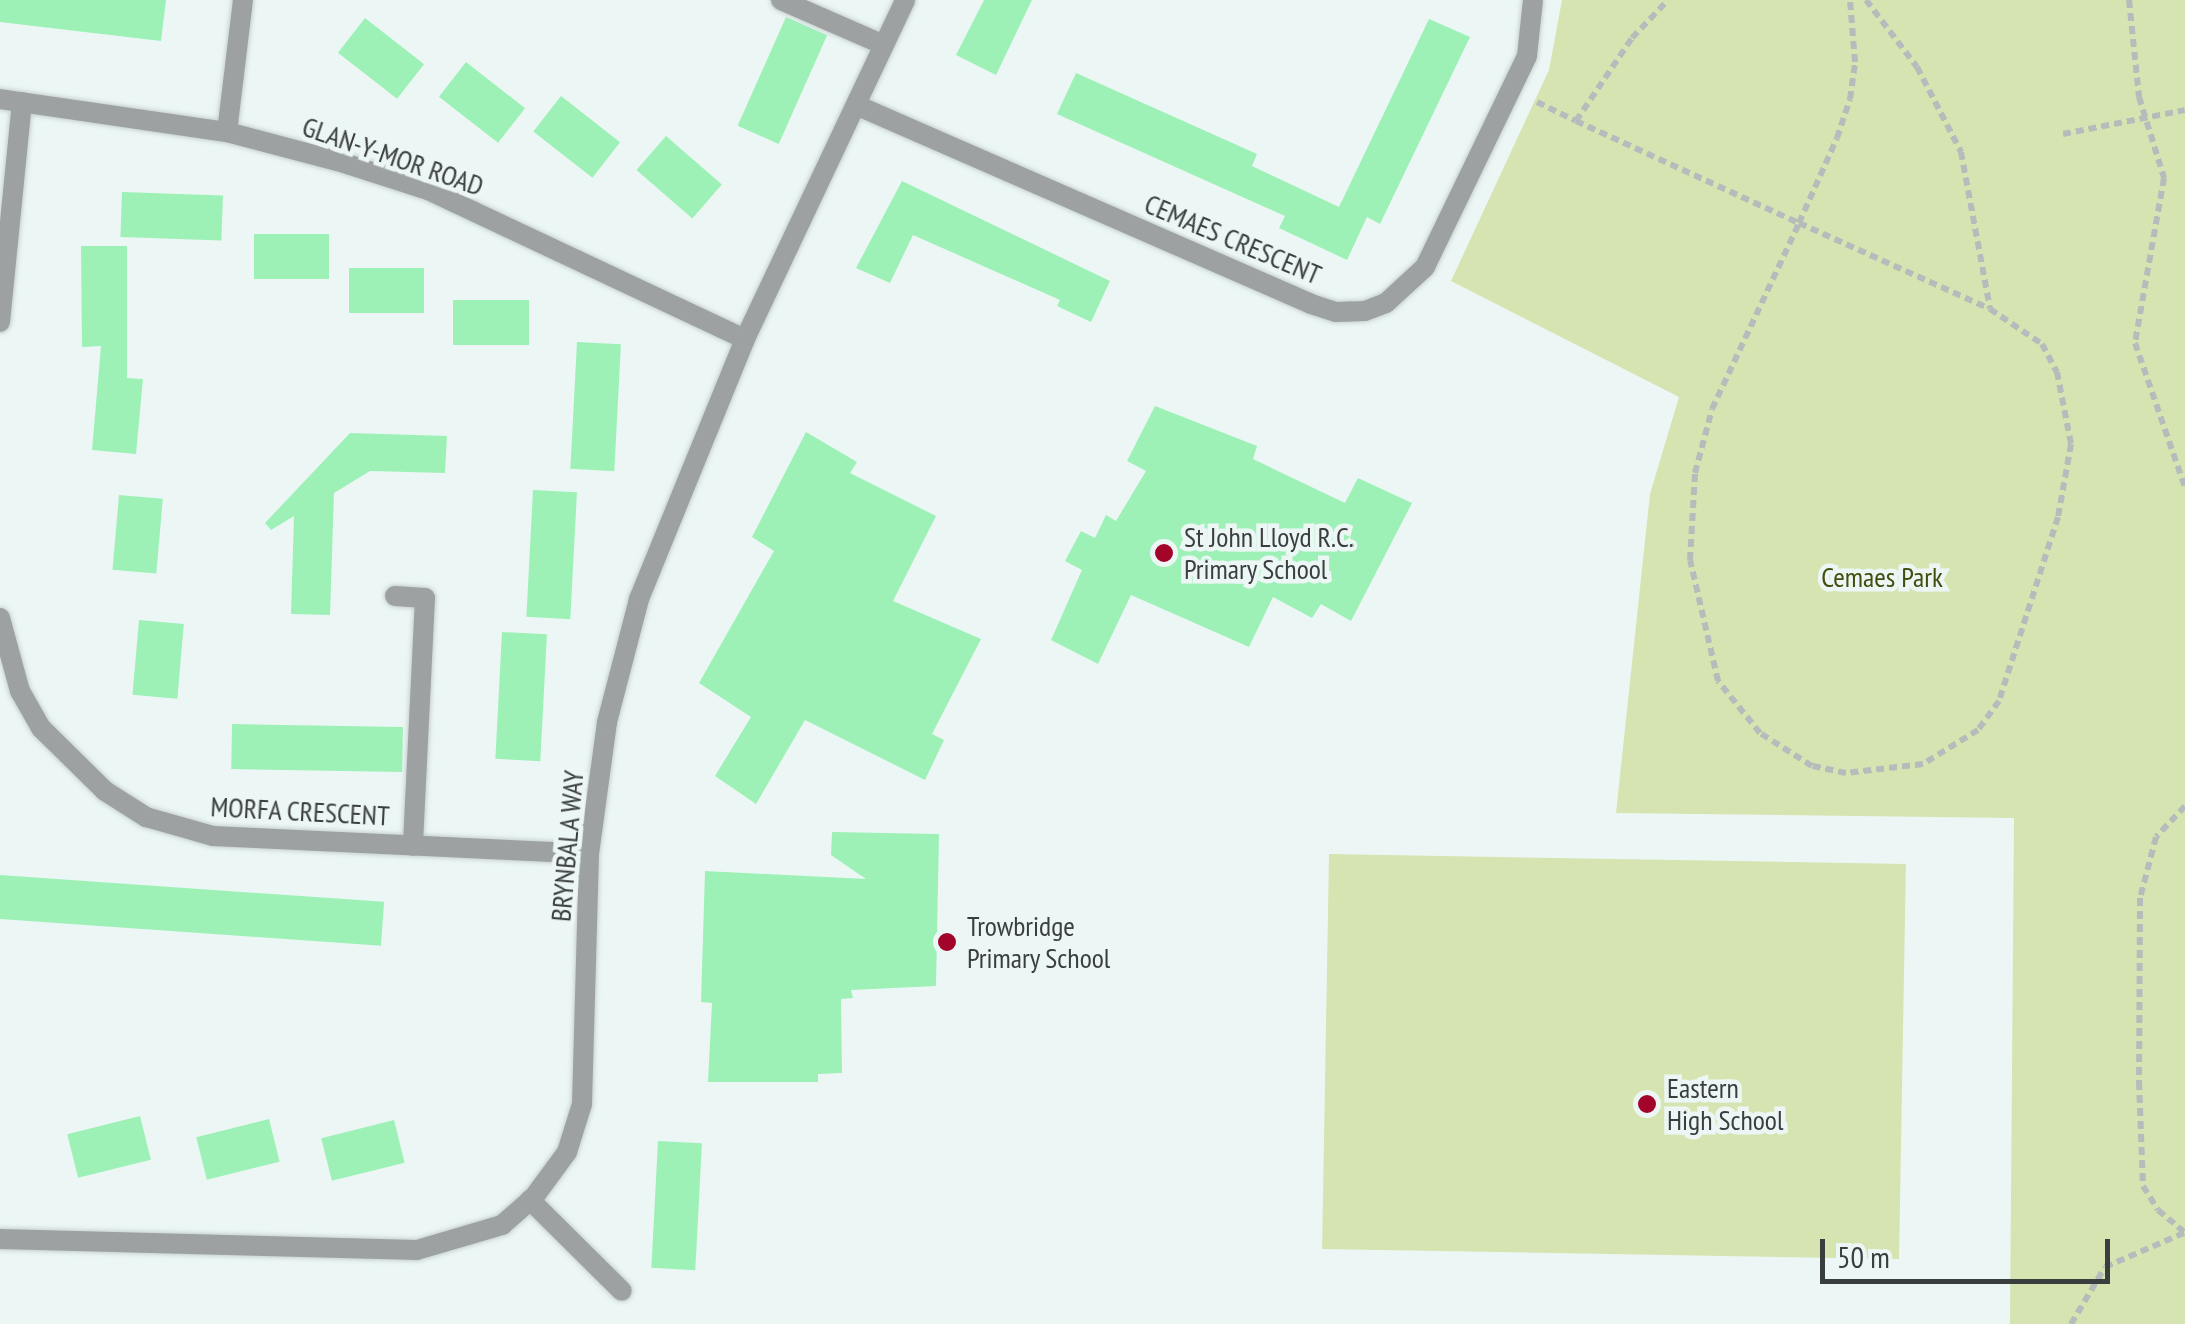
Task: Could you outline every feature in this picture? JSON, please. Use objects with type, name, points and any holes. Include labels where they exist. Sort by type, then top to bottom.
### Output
[{"type":"street","points":[[226,132],[243,0]]},
{"type":"street","points":[[781,0],[884,44]]},
{"type":"street","name":"BRYNBALA WAY","points":[[0,1239],[418,1250],[502,1225],[530,1200],[567,1152],[582,1104],[589,854],[607,722],[639,599],[745,340],[905,0]]},
{"type":"street","name":"CEMAES CRESCENT","points":[[856,105],[1311,304],[1336,312],[1365,311],[1386,304],[1426,266],[1526,56],[1534,0]]},
{"type":"street","name":"GLAN-Y-MOR ROAD","points":[[0,99],[226,132],[428,190],[745,340]]},
{"type":"street","points":[[0,322],[22,102]]},
{"type":"street","points":[[395,596],[425,598],[413,846]]},
{"type":"street","name":"MORFA CRESCENT","points":[[0,618],[20,690],[42,728],[69,760],[146,817],[213,836],[589,854]]},
{"type":"street","points":[[530,1200],[622,1291]]},
{"type":"path","points":[[1576,121],[1632,38],[1668,0]]},
{"type":"path","points":[[1536,85],[1530,98],[1576,121],[1799,222],[1990,310],[2042,344],[2057,372],[2070,444],[2058,517],[1999,701],[1978,730],[1924,764],[1890,772],[1812,766],[1760,733],[1718,681],[1690,560],[1695,473],[1712,409],[1799,222],[1850,99],[1855,62],[1850,0]]},
{"type":"path","points":[[1866,0],[1918,67],[1961,152],[1990,310]]},
{"type":"path","points":[[2129,0],[2130,44],[2164,178],[2135,343],[2185,487]]},
{"type":"path","points":[[2064,134],[2185,110]]},
{"type":"path","points":[[2071,1324],[2105,1267],[2185,1233],[2158,1210],[2144,1186],[2139,1064],[2140,898],[2156,836],[2185,806]]},
{"type":"green space","name":"Cemaes Park","points":[[1562,0],[2185,0],[2185,1324],[2010,1324],[2014,818],[1616,813],[1650,494],[1679,397],[1451,281],[1549,70]]},
{"type":"green space","points":[[1329,854],[1906,864],[1899,1259],[1322,1249]]},
{"type":"building","points":[[0,0],[166,0],[161,41],[0,22]]},
{"type":"building","points":[[984,0],[1032,0],[996,75],[956,55]]},
{"type":"building","points":[[786,17],[827,35],[779,144],[738,126]]},
{"type":"building","points":[[365,18],[424,64],[397,99],[338,53]]},
{"type":"building","points":[[1429,19],[1470,37],[1380,224],[1367,217],[1347,260],[1279,228],[1285,216],[1057,114],[1076,73],[1257,154],[1252,166],[1339,207]]},
{"type":"building","points":[[466,62],[525,108],[498,143],[439,97]]},
{"type":"building","points":[[561,96],[620,142],[592,178],[533,131]]},
{"type":"building","points":[[666,136],[722,185],[692,219],[636,170]]},
{"type":"building","points":[[902,181],[1110,281],[1091,322],[1057,306],[1060,300],[913,235],[890,283],[856,268]]},
{"type":"building","points":[[122,192],[223,196],[221,240],[120,237]]},
{"type":"building","points":[[254,234],[329,234],[329,279],[254,279]]},
{"type":"building","points":[[81,246],[127,246],[127,378],[143,379],[136,454],[92,450],[101,346],[82,347]]},
{"type":"building","points":[[349,268],[424,268],[424,313],[349,313]]},
{"type":"building","points":[[453,300],[529,300],[529,345],[453,345]]},
{"type":"building","points":[[577,342],[621,344],[614,471],[570,469]]},
{"type":"building","points":[[1155,406],[1257,446],[1253,459],[1345,503],[1358,478],[1412,503],[1351,621],[1321,604],[1312,618],[1273,597],[1249,647],[1131,595],[1098,664],[1051,640],[1082,570],[1065,561],[1081,531],[1095,538],[1106,515],[1116,521],[1146,471],[1127,461]]},
{"type":"building","points":[[806,432],[857,462],[850,473],[936,516],[893,601],[981,639],[932,734],[944,740],[925,780],[805,720],[756,804],[715,776],[751,717],[699,683],[774,551],[752,537]]},
{"type":"building","points":[[350,433],[447,436],[445,473],[370,471],[334,493],[330,615],[291,614],[294,516],[271,530],[265,523]]},
{"type":"building","points":[[533,490],[577,492],[570,619],[526,617]]},
{"type":"building","points":[[119,495],[163,499],[156,574],[112,570]]},
{"type":"building","points":[[139,620],[184,624],[177,699],[132,695]]},
{"type":"building","points":[[502,632],[547,634],[540,761],[495,759]]},
{"type":"building","points":[[232,724],[403,727],[402,772],[231,769]]},
{"type":"building","points":[[832,832],[939,834],[936,986],[851,990],[853,998],[841,999],[842,1073],[818,1074],[818,1082],[708,1082],[712,1003],[701,1002],[705,871],[866,879],[831,855]]},
{"type":"building","points":[[0,875],[384,902],[381,946],[0,919]]},
{"type":"building","points":[[140,1116],[151,1160],[78,1178],[67,1134]]},
{"type":"building","points":[[269,1119],[280,1162],[207,1180],[196,1137]]},
{"type":"building","points":[[394,1120],[405,1163],[332,1181],[321,1138]]},
{"type":"building","points":[[658,1141],[702,1143],[695,1270],[651,1268]]},
{"type":"place","name":"St John Lloyd R.C. Primary School","points":[[1164,553]]},
{"type":"place","name":"Trowbridge Primary School","points":[[947,942]]},
{"type":"place","name":"Eastern High School","points":[[1647,1104]]}]
